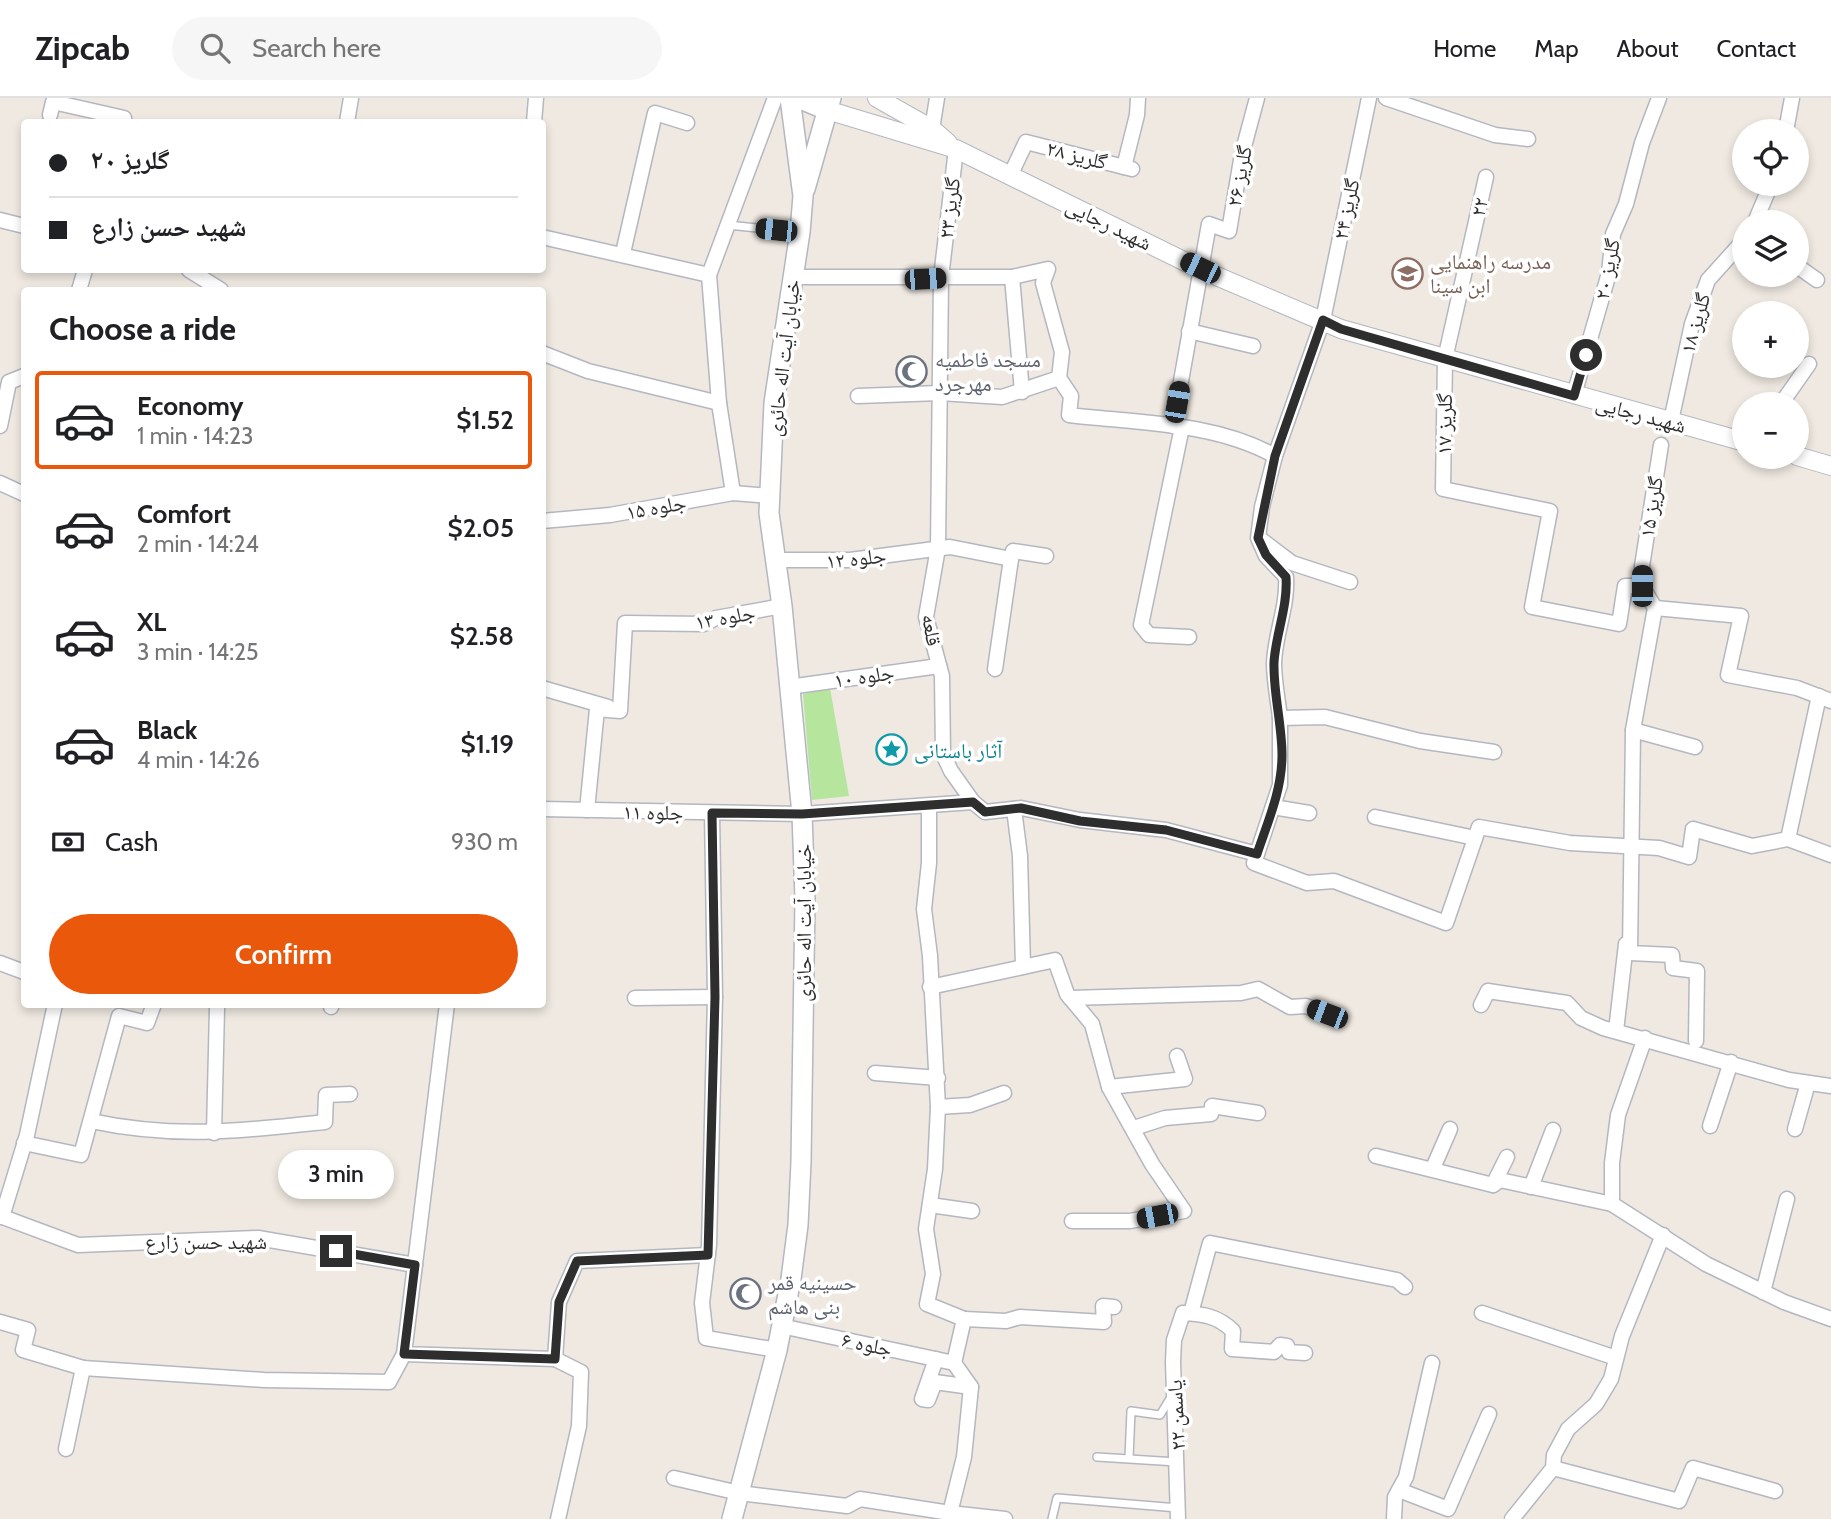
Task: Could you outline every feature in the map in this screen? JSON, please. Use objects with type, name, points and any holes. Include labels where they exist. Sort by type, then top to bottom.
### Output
[{"type":"main road","points":[[790,98],[803,196]]},
{"type":"main road","points":[[797,98],[829,104],[803,196]]},
{"type":"main road","name":"خیابان آیت اله حائری","points":[[732,1519],[777,1350],[796,1239],[800,1175],[805,899],[802,814],[782,606],[774,561],[770,496],[774,403],[803,196]]},
{"type":"street","points":[[347,119],[351,98]]},
{"type":"street","points":[[534,119],[536,98]]},
{"type":"street","points":[[733,493],[719,403],[709,275],[775,98]]},
{"type":"street","points":[[877,98],[932,129],[956,149]]},
{"type":"street","points":[[932,129],[937,98]]},
{"type":"street","name":"گلریز ۲۸","points":[[1010,176],[1026,142],[1128,168],[1138,98]]},
{"type":"street","name":"گلریز ۲۶","points":[[1200,268],[1209,225],[1229,230],[1242,154],[1257,98]]},
{"type":"street","name":"گلریز ۲۴","points":[[1258,538],[1275,456],[1323,320],[1369,98]]},
{"type":"street","points":[[1386,98],[1495,135],[1528,139]]},
{"type":"street","name":"گلریز ۲۰","points":[[1574,396],[1609,274],[1613,234],[1626,204],[1642,143],[1660,98]]},
{"type":"street","points":[[1788,119],[1792,98]]},
{"type":"street","points":[[50,115],[54,102],[78,103],[124,119]]},
{"type":"street","points":[[829,104],[956,149]]},
{"type":"street","points":[[623,253],[655,113],[687,123]]},
{"type":"street","name":"شهید رجایی","points":[[956,149],[1200,268],[1341,329],[1732,438]]},
{"type":"street","name":"گلریز ۲۳","points":[[940,393],[942,278],[956,149]]},
{"type":"street","name":"۲۲","points":[[1445,359],[1486,177]]},
{"type":"street","points":[[0,220],[21,225]]},
{"type":"street","points":[[546,238],[623,253],[709,275]]},
{"type":"street","name":"گلریز ۱۸","points":[[1671,421],[1692,324],[1708,279],[1732,253]]},
{"type":"street","points":[[1189,637],[1149,635],[1141,625],[1177,427],[1200,268]]},
{"type":"street","points":[[793,277],[1012,277],[1048,269],[1043,283],[1062,352],[1059,378],[1070,396],[1069,415],[1177,427],[1250,442],[1275,456]]},
{"type":"street","points":[[194,273],[216,287]]},
{"type":"street","points":[[1809,275],[1817,280]]},
{"type":"street","points":[[1012,277],[1022,392]]},
{"type":"street","points":[[1189,331],[1253,346]]},
{"type":"street","points":[[546,354],[599,374],[719,403]]},
{"type":"street","name":"گلریز ۱۷","points":[[1445,359],[1443,489],[1550,511],[1532,607],[1619,624],[1625,586],[1642,586]]},
{"type":"street","points":[[0,426],[9,382],[21,377]]},
{"type":"street","points":[[858,396],[940,393],[1002,397],[1059,378]]},
{"type":"street","name":"قلعه","points":[[940,393],[938,548],[926,617],[939,666],[943,754],[951,771],[973,802],[985,812],[1014,809]]},
{"type":"street","name":"گلریز ۱۵","points":[[1642,586],[1642,566],[1661,445]]},
{"type":"street","points":[[1809,460],[1831,466]]},
{"type":"street","points":[[0,483],[21,493]]},
{"type":"street","name":"جلوه ۱۵","points":[[546,521],[610,515],[733,493],[770,496]]},
{"type":"street","points":[[1258,538],[1292,563],[1350,582]]},
{"type":"street","points":[[1258,538],[1266,555],[1286,577],[1287,596],[1278,628],[1274,665],[1280,718],[1280,785],[1254,863],[1307,883],[1334,881],[1446,923],[1479,827],[1570,843],[1659,848],[1689,857],[1693,829],[1752,846],[1788,839],[1831,855]]},
{"type":"street","name":"جلوه ۱۲","points":[[774,561],[850,560],[950,547],[1011,559]]},
{"type":"street","points":[[995,669],[1013,551],[1046,555]]},
{"type":"street","points":[[1642,586],[1655,608],[1633,730],[1630,953],[1672,955],[1673,968],[1697,971],[1696,1041]]},
{"type":"street","name":"جلوه ۱۳","points":[[620,711],[625,623],[704,624],[716,618],[782,606]]},
{"type":"street","points":[[1655,608],[1741,616],[1728,675],[1797,688],[1825,699],[1788,839]]},
{"type":"street","name":"جلوه ۱۰","points":[[789,687],[939,666]]},
{"type":"street","points":[[546,689],[620,711]]},
{"type":"street","points":[[587,810],[597,709],[620,711]]},
{"type":"street","points":[[1280,718],[1325,717],[1356,727],[1381,729],[1420,741],[1494,752]]},
{"type":"street","points":[[1633,730],[1695,747]]},
{"type":"street","name":"جلوه ۱۱","points":[[546,809],[802,814],[973,802]]},
{"type":"street","points":[[929,806],[929,863],[924,909],[938,1107],[926,1229],[933,1275],[927,1304],[964,1319],[1006,1321],[1020,1317],[1104,1322],[1103,1306],[1114,1307]]},
{"type":"street","points":[[1273,807],[1309,813]]},
{"type":"street","points":[[1023,967],[1020,856],[1014,809],[1166,830],[1257,854]]},
{"type":"street","points":[[712,813],[715,997],[708,1255],[702,1303],[706,1338],[777,1350]]},
{"type":"street","points":[[1375,817],[1475,838]]},
{"type":"street","points":[[1616,1031],[1630,912]]},
{"type":"street","points":[[930,987],[1055,960],[1070,998],[1092,1024],[1109,1087],[1152,1164],[1184,1211],[1130,1221],[1072,1221]]},
{"type":"street","points":[[0,963],[21,971]]},
{"type":"street","points":[[1070,998],[1241,993],[1258,989],[1290,1007],[1306,1006],[1327,1014]]},
{"type":"street","points":[[1481,1005],[1488,991],[1556,1000],[1567,1003],[1581,1018],[1616,1031],[1808,1083],[1831,1086]]},
{"type":"street","points":[[635,998],[715,997]]},
{"type":"street","points":[[1,1217],[24,1143],[54,1008]]},
{"type":"street","points":[[24,1143],[81,1155],[120,1016],[147,1023],[153,1008]]},
{"type":"street","points":[[214,1133],[217,1008]]},
{"type":"street","points":[[0,1322],[28,1331],[23,1350],[83,1368],[250,1380],[389,1382],[404,1354],[447,1008]]},
{"type":"street","points":[[1612,1204],[1612,1163],[1618,1115],[1645,1038]]},
{"type":"street","points":[[1109,1087],[1185,1079],[1177,1056]]},
{"type":"street","points":[[1710,1126],[1731,1062]]},
{"type":"street","points":[[875,1073],[938,1078]]},
{"type":"street","points":[[1795,1129],[1808,1083]]},
{"type":"street","points":[[938,1107],[970,1105],[1004,1093]]},
{"type":"street","points":[[91,1121],[131,1129],[214,1133],[325,1122],[326,1095],[350,1094]]},
{"type":"street","points":[[1134,1128],[1165,1118],[1211,1114],[1212,1106],[1258,1113]]},
{"type":"street","points":[[1433,1168],[1450,1129]]},
{"type":"street","points":[[1531,1187],[1553,1130]]},
{"type":"street","points":[[1376,1156],[1493,1185]]},
{"type":"street","points":[[1493,1185],[1507,1157]]},
{"type":"street","points":[[1493,1185],[1500,1180],[1612,1204],[1706,1264],[1763,1292],[1831,1319]]},
{"type":"street","points":[[1763,1292],[1787,1199]]},
{"type":"street","points":[[930,1205],[972,1211]]},
{"type":"street","name":"شهید حسن زارع","points":[[1,1217],[78,1245],[258,1238],[415,1265]]},
{"type":"street","points":[[1512,1519],[1553,1468],[1554,1455],[1569,1429],[1596,1404],[1611,1379],[1622,1336],[1662,1235]]},
{"type":"street","name":"یاسمن ۲۲","points":[[1179,1514],[1178,1462],[1174,1438],[1174,1340],[1187,1313],[1205,1239],[1397,1280],[1405,1287]]},
{"type":"street","points":[[555,1359],[559,1302],[577,1261],[708,1255]]},
{"type":"street","points":[[1187,1313],[1203,1314],[1223,1322],[1233,1331],[1232,1349],[1273,1352],[1280,1345],[1287,1346],[1289,1352],[1305,1353]]},
{"type":"street","points":[[1482,1313],[1616,1358]]},
{"type":"street","points":[[950,1513],[964,1457],[971,1387],[954,1363],[964,1319]]},
{"type":"street","name":"جلوه ۶","points":[[781,1326],[954,1363]]},
{"type":"street","points":[[404,1354],[555,1359],[582,1372],[579,1426],[558,1519]]},
{"type":"street","points":[[936,1359],[922,1399],[928,1400],[935,1382],[971,1387]]},
{"type":"street","points":[[1394,1519],[1395,1497],[1406,1476],[1432,1363]]},
{"type":"street","points":[[66,1449],[83,1368]]},
{"type":"street","points":[[1399,1490],[1448,1509],[1489,1414]]},
{"type":"street","points":[[1553,1468],[1679,1501],[1693,1468],[1775,1491]]},
{"type":"street","points":[[674,1478],[739,1493],[847,1506],[860,1499],[906,1513],[950,1513],[1005,1519]]},
{"type":"lane","points":[[728,225],[800,232]]},
{"type":"lane","points":[[1129,1458],[1131,1411],[1160,1415],[1174,1393]]},
{"type":"lane","points":[[1097,1457],[1178,1462]]},
{"type":"lane","points":[[1052,1519],[1058,1498],[1179,1514]]},
{"type":"green space","points":[[830,688],[849,796],[812,800],[803,694]]},
{"type":"place","name":"مدرسه راهنمایی ابن سینا","points":[[1407,273]]},
{"type":"place","name":"مسجد فاطمیه مهرجرد","points":[[912,371]]},
{"type":"place","name":"آثار باستانی","points":[[891,750]]},
{"type":"place","name":"حسینیه قمر بنی هاشم","points":[[745,1294]]},
{"type":"route","points":[[336,1251],[415,1265],[404,1354],[555,1359],[559,1302],[577,1261],[708,1255],[715,997],[712,813],[802,814],[973,802],[985,812],[1021,808],[1080,821],[1166,830],[1257,854],[1280,785],[1282,756],[1274,665],[1278,628],[1287,596],[1286,577],[1266,555],[1258,538],[1262,507],[1275,456],[1323,320],[1341,329],[1574,396],[1586,355]]}]
